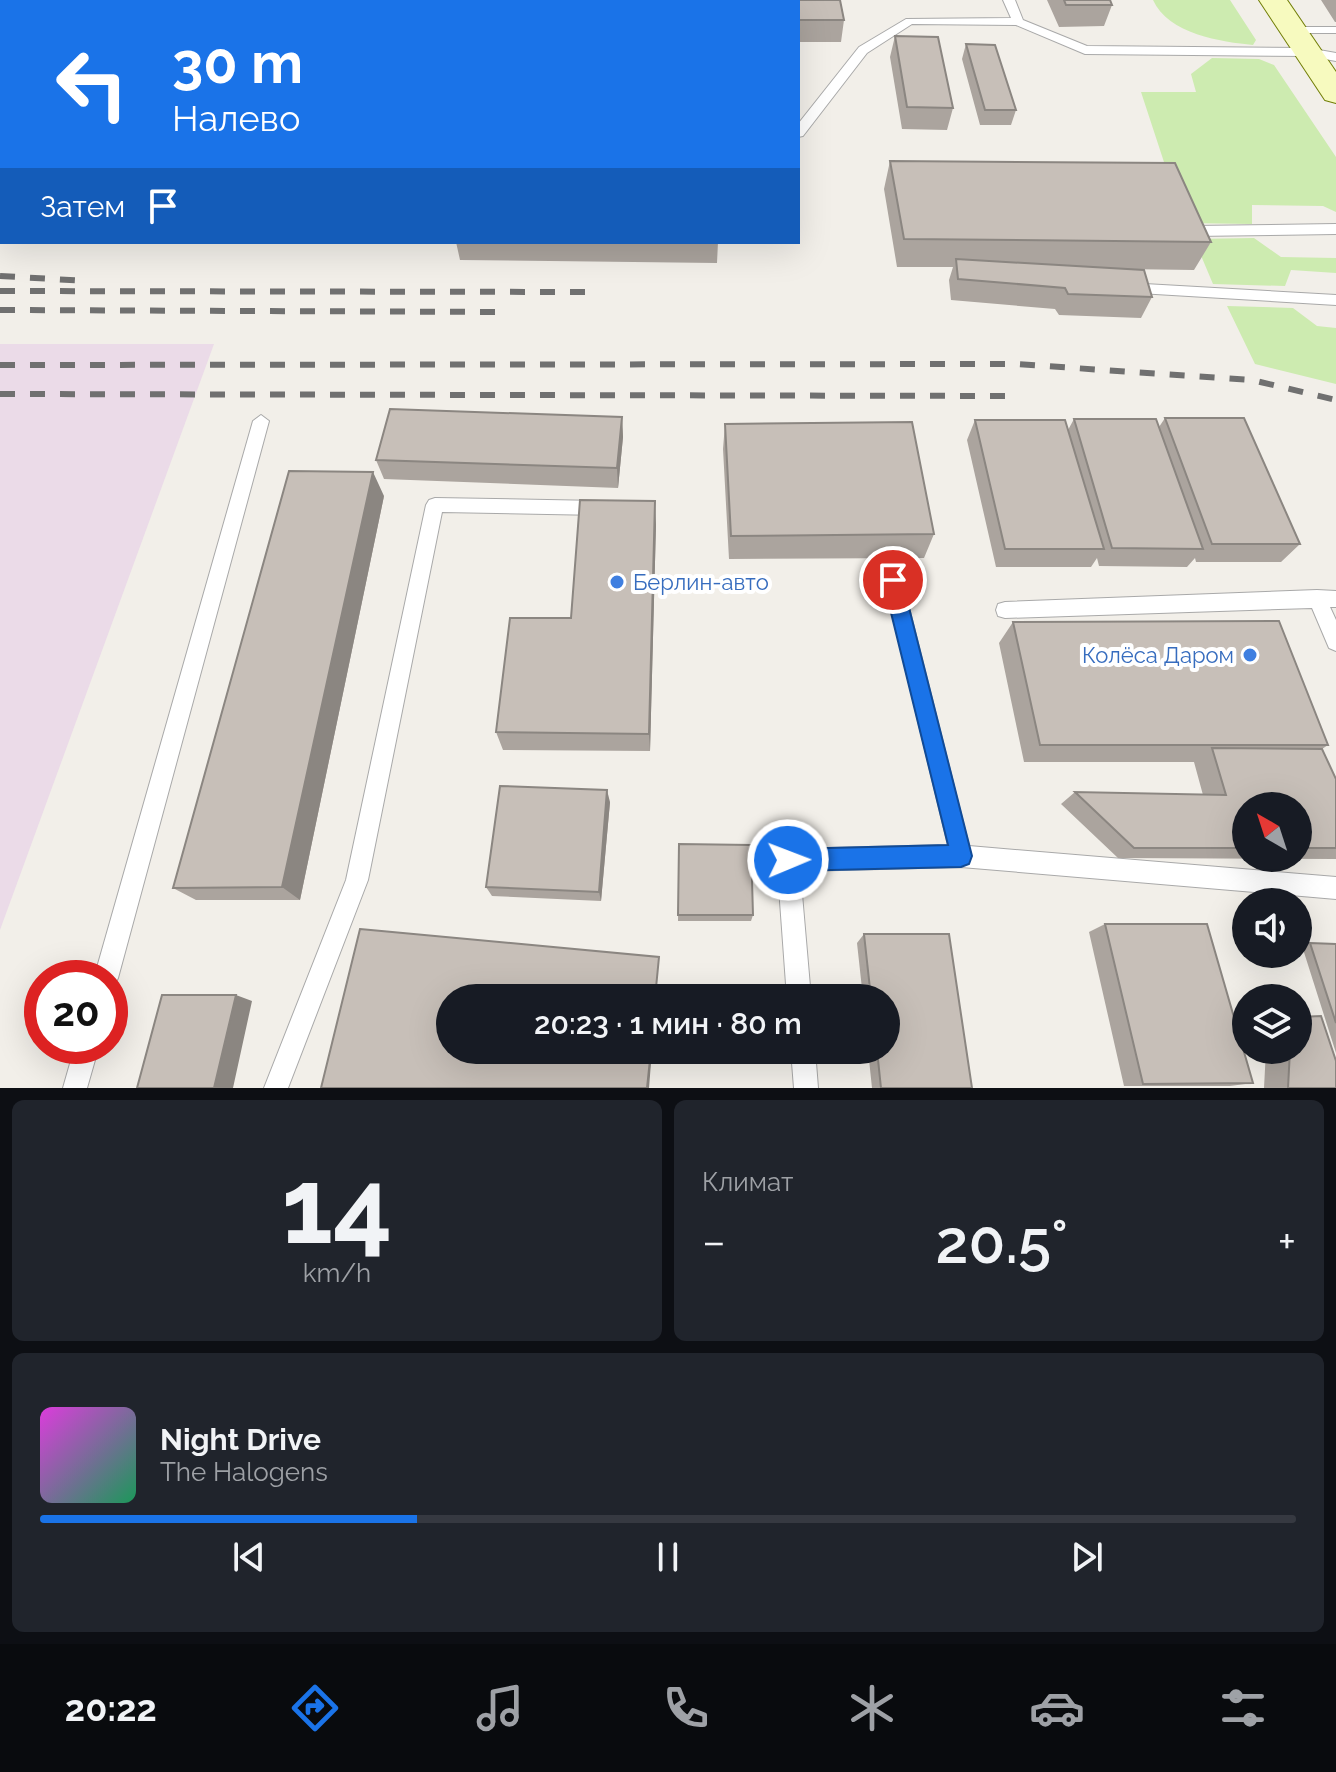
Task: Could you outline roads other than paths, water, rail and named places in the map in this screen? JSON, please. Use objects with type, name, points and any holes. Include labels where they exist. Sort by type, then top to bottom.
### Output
[{"type":"main road","points":[[1273,0],[1312,46],[1336,94]]},
{"type":"lane","points":[[1009,0],[1018,22]]},
{"type":"lane","points":[[800,130],[863,50],[910,21],[1018,22],[1085,50],[1312,46],[1336,30]]},
{"type":"lane","points":[[1193,231],[1336,229]]},
{"type":"lane","points":[[1118,287],[1336,300]]},
{"type":"lane","points":[[111,960],[261,421]]},
{"type":"lane","points":[[276,1088],[357,880],[435,505],[600,508]]},
{"type":"lane","points":[[893,580],[961,856]]},
{"type":"lane","points":[[1005,610],[1273,603],[1326,598],[1336,642]]},
{"type":"lane","points":[[798,984],[788,860],[961,856],[1336,888]]},
{"type":"lane","points":[[75,1088],[82,1064]]},
{"type":"lane","points":[[804,1064],[806,1088]]},
{"type":"railway","points":[[0,276],[88,281]]},
{"type":"railway","points":[[0,291],[596,292]]},
{"type":"railway","points":[[0,310],[502,312]]},
{"type":"railway","points":[[0,365],[1015,364],[1252,380],[1336,400]]},
{"type":"railway","points":[[0,394],[1009,396]]},
{"type":"place","name":"Берлин-авто","points":[[617,582]]},
{"type":"place","name":"Колёса Даром","points":[[1250,655]]}]
